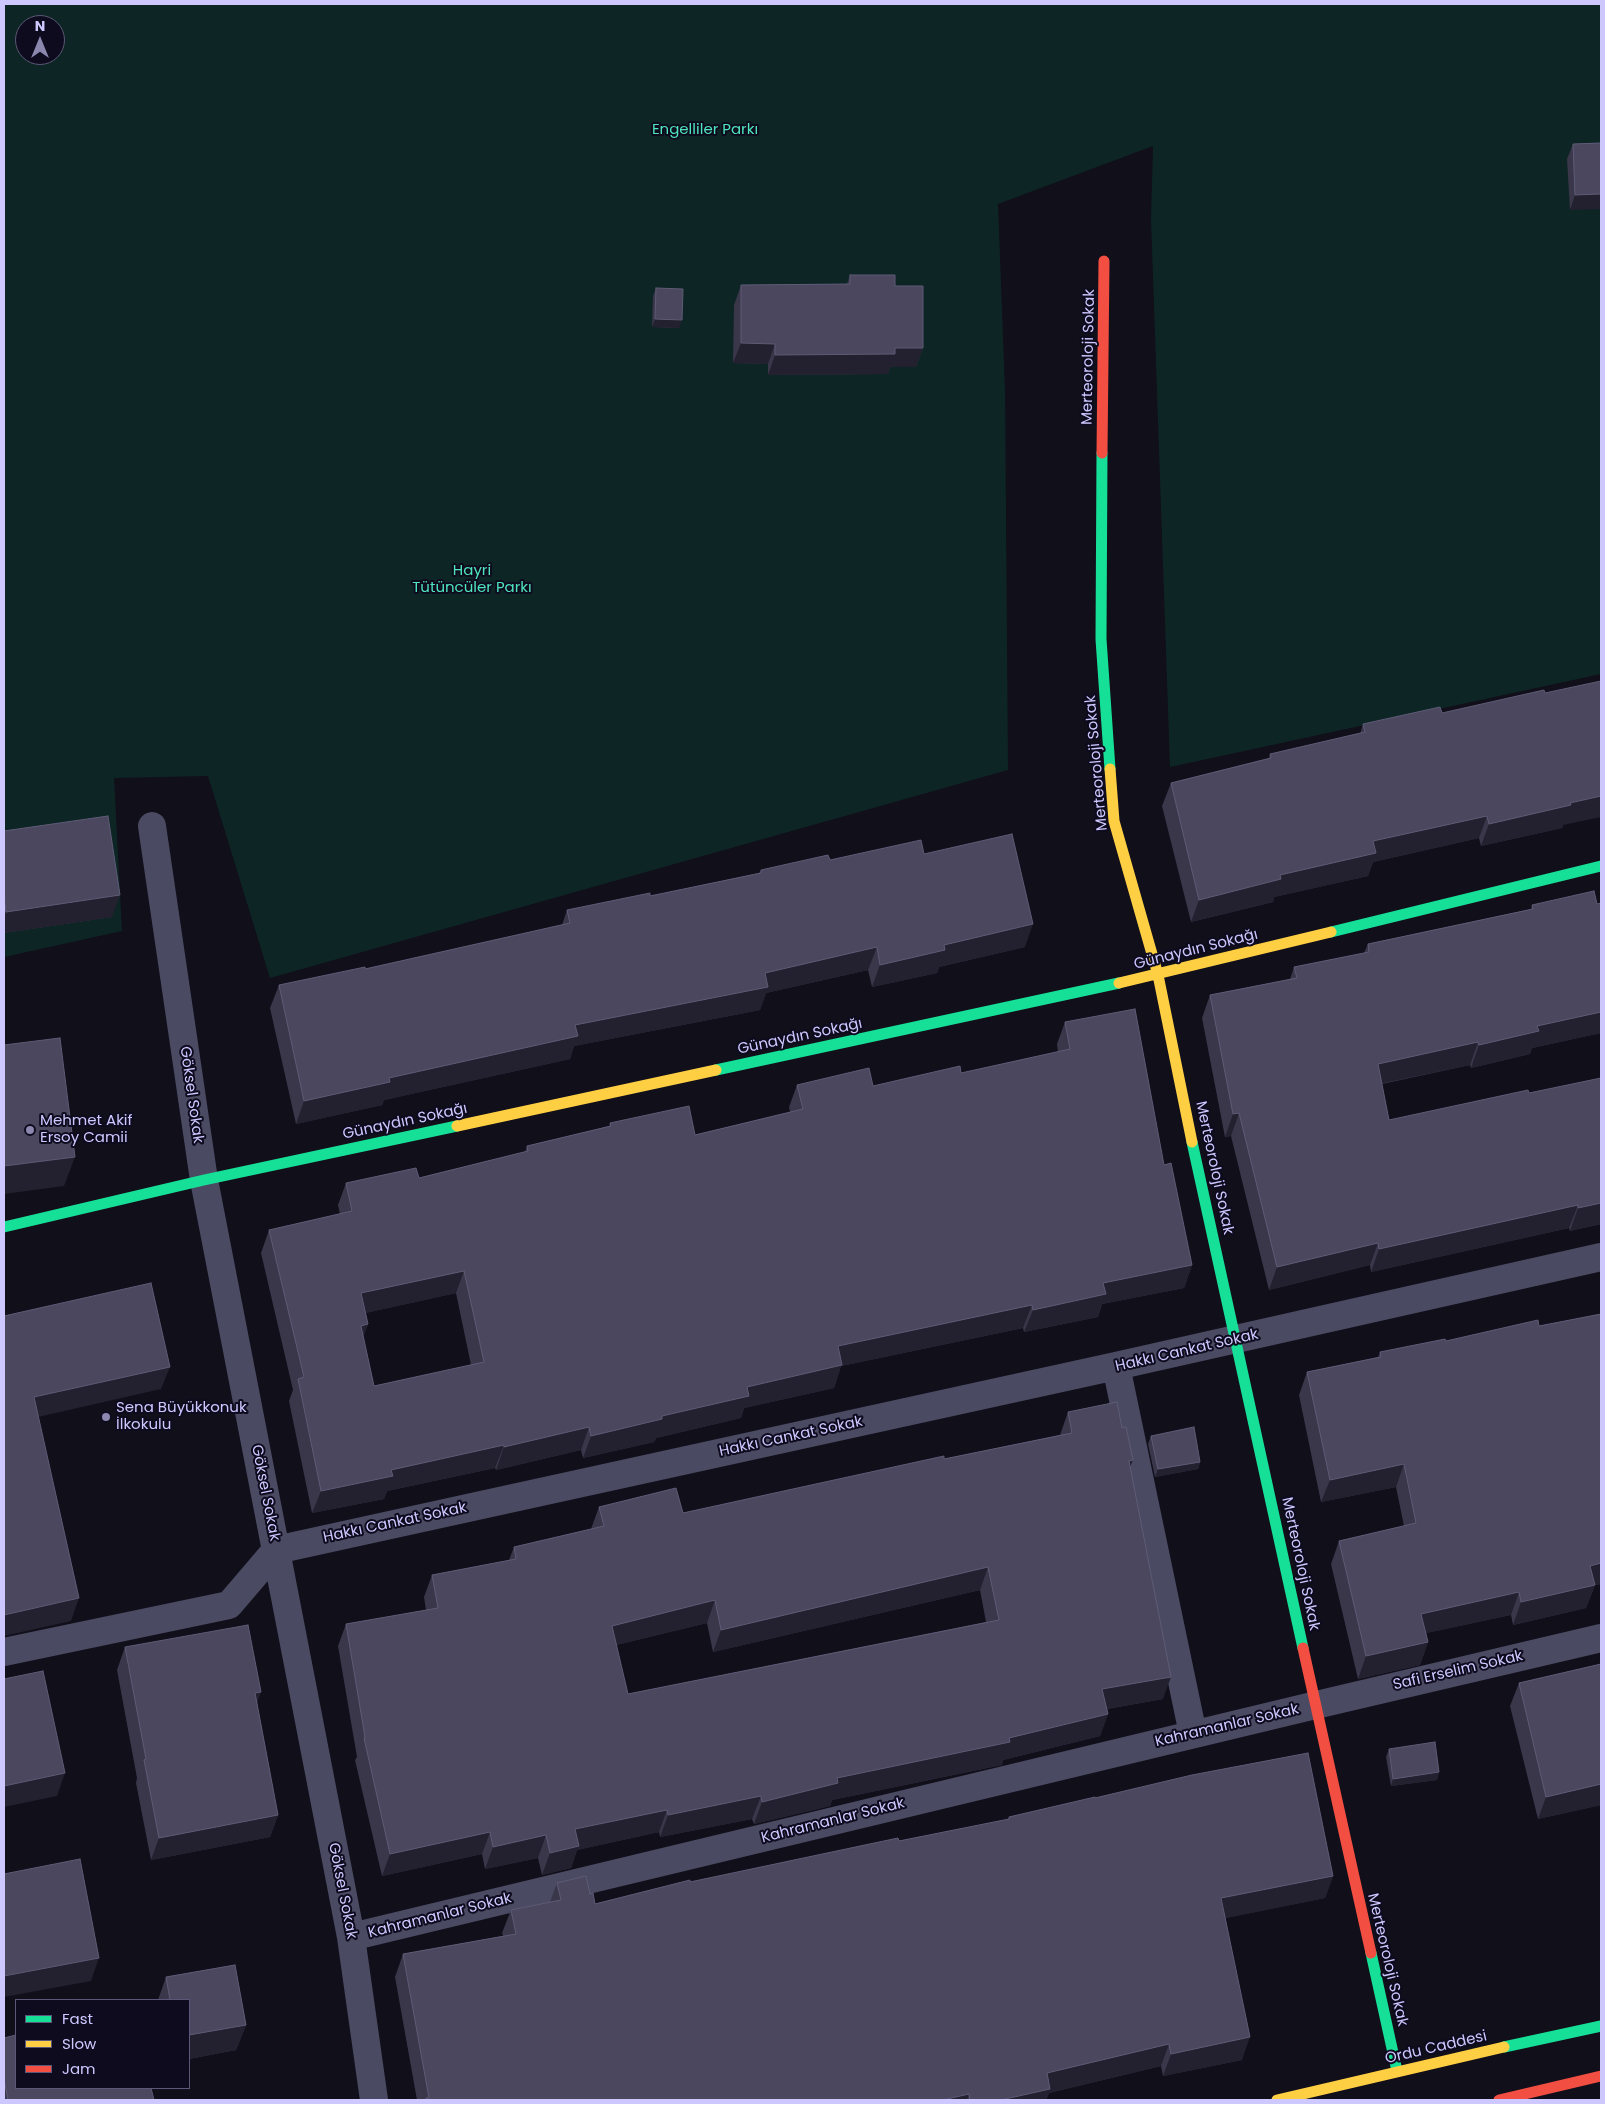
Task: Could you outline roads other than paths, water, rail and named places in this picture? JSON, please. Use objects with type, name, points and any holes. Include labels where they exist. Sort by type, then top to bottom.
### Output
[{"type":"street","name":"Merteoroloji Sokak","points":[[1104,261],[1101,639],[1114,821],[1158,975],[1236,1340],[1397,2071]]},
{"type":"street","name":"Göksel Sokak","points":[[152,826],[204,1180],[351,1937],[374,2100]]},
{"type":"street","name":"Günaydın Sokağı","points":[[4,1227],[204,1180],[1158,975],[1601,866]]},
{"type":"street","name":"Hakkı Cankat Sokak","points":[[276,1550],[1236,1340],[1601,1257]]},
{"type":"street","points":[[1116,1366],[1193,1734]]},
{"type":"street","points":[[4,1652],[229,1605],[276,1550]]},
{"type":"street","name":"Safi Erselim Sokak","points":[[1316,1705],[1601,1638]]},
{"type":"street","name":"Kahramanlar Sokak","points":[[351,1937],[1316,1705]]},
{"type":"street","name":"Ordu Caddesi","points":[[1278,2100],[1397,2071],[1601,2026]]},
{"type":"street","points":[[1499,2100],[1601,2076]]},
{"type":"place","name":"Mehmet Akif Ersoy Camii","points":[[30,1130]]},
{"type":"place","name":"Sena Büyükkonuk İlkokulu","points":[[106,1417]]},
{"type":"park label","name":"Engelliler Parkı","points":[[705,130]]},
{"type":"park label","name":"Hayri Tütüncüler Parkı","points":[[472,580]]}]
